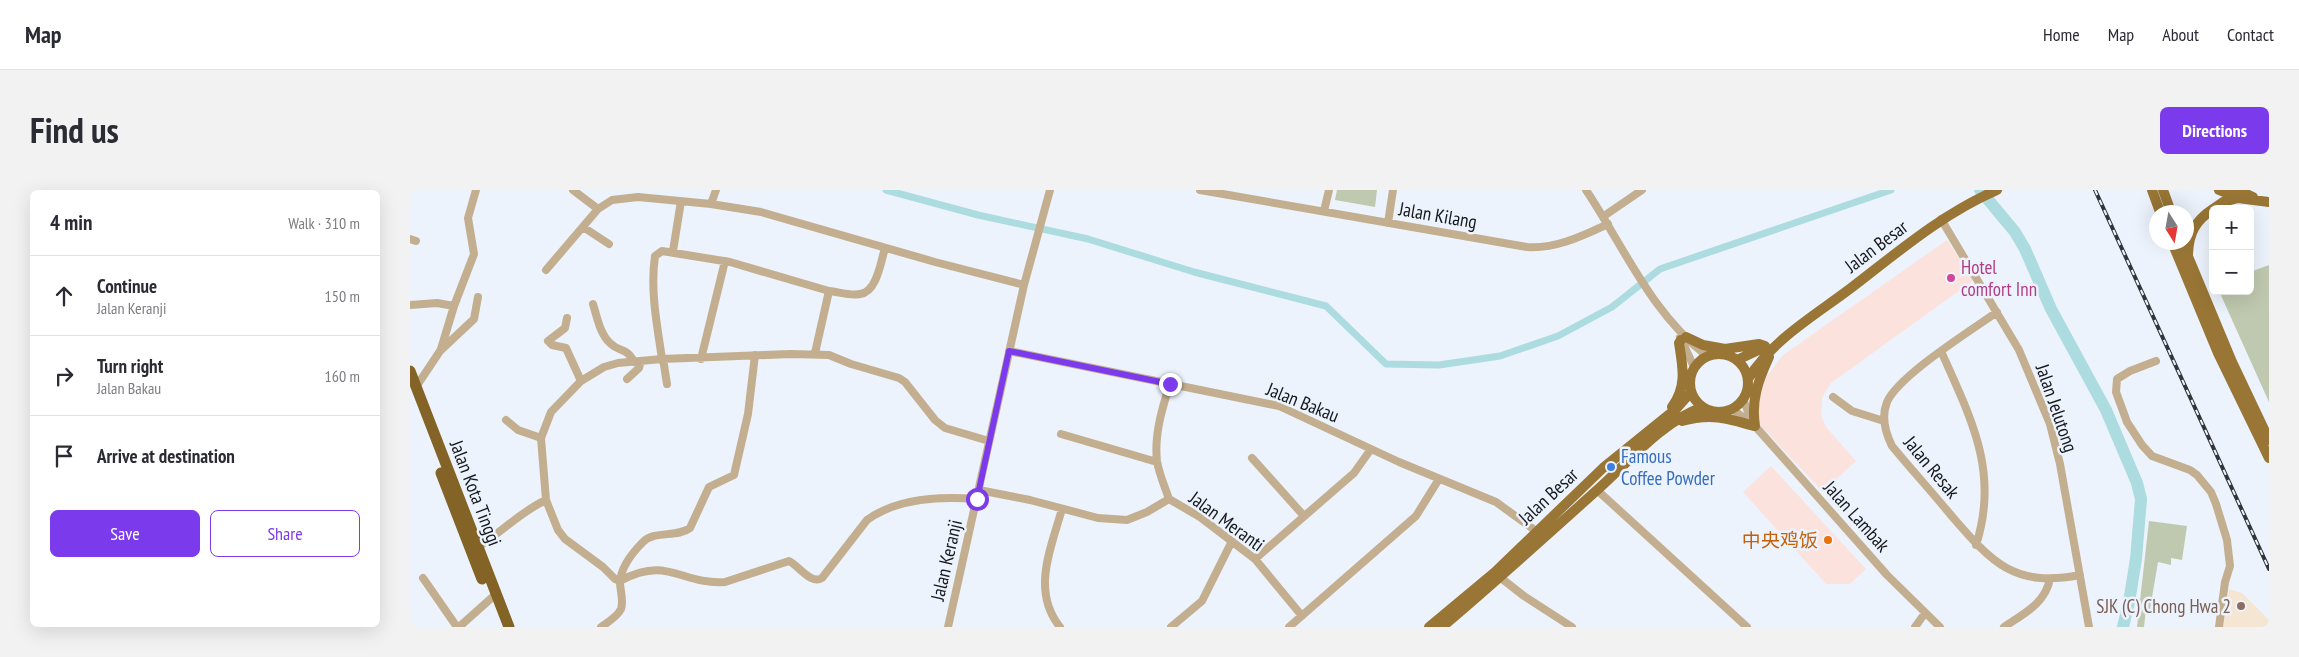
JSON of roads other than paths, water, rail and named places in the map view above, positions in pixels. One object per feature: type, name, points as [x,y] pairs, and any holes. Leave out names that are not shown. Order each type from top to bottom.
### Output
[{"type":"highway","name":"Jalan Kota Tinggi","points":[[410,370],[413,387],[478,547],[493,596],[509,627]]},
{"type":"highway","points":[[413,387],[464,536],[493,596],[502,627]]},
{"type":"main road","name":"Jalan Besar","points":[[1743,399],[1748,386],[1748,379],[1768,349],[1781,338],[1941,219],[1996,190]]},
{"type":"main road","points":[[2152,190],[2157,205]]},
{"type":"main road","points":[[2163,190],[2168,205]]},
{"type":"main road","points":[[2219,190],[2269,202]]},
{"type":"main road","points":[[2219,205],[2238,194]]},
{"type":"main road","points":[[2188,258],[2191,232],[2202,217],[2209,212]]},
{"type":"main road","points":[[2175,250],[2218,353],[2269,458]]},
{"type":"main road","points":[[2185,250],[2232,362],[2269,440]]},
{"type":"main road","points":[[1684,338],[1703,345],[1725,349],[1758,344],[1768,349],[1770,355],[1761,372],[1754,399],[1754,425],[1736,419],[1711,417],[1667,422],[1683,383],[1684,366],[1679,343],[1684,338]]},
{"type":"main road","name":"Jalan Besar","points":[[1737,360],[1768,349]]},
{"type":"main road","points":[[1743,399],[1732,409],[1718,412],[1703,407],[1691,392],[1691,375],[1694,367],[1707,356],[1723,354],[1737,360],[1743,366],[1748,379]]},
{"type":"main road","name":"Jalan Besar","points":[[1442,627],[1501,578],[1597,490],[1667,422],[1691,392]]},
{"type":"main road","name":"Jalan Besar","points":[[1429,627],[1495,572],[1603,468],[1667,422],[1703,407]]},
{"type":"street","points":[[440,351],[454,306],[474,254],[468,218],[476,190]]},
{"type":"street","points":[[573,190],[598,209]]},
{"type":"street","points":[[711,204],[716,190]]},
{"type":"street","name":"Jalan Keranji","points":[[948,627],[1024,285],[1050,190]]},
{"type":"street","name":"Jalan Kilang","points":[[1200,190],[1538,248],[1566,242],[1608,224]]},
{"type":"street","points":[[1324,211],[1329,190]]},
{"type":"street","points":[[1388,222],[1393,190]]},
{"type":"street","points":[[1586,190],[1604,216],[1636,275],[1650,296],[1684,338],[1707,356]]},
{"type":"street","points":[[1604,216],[1642,190]]},
{"type":"street","points":[[546,270],[598,209],[612,200],[638,197],[711,204],[761,212],[885,248],[1024,285]]},
{"type":"street","points":[[673,251],[681,201]]},
{"type":"street","name":"Jalan Jelutong","points":[[1941,219],[2019,350],[2050,424],[2057,449],[2089,627]]},
{"type":"street","points":[[583,227],[609,244]]},
{"type":"street","points":[[667,384],[653,294],[652,274],[655,256],[658,253],[673,251],[725,261],[829,291],[860,294],[867,292],[875,279],[885,248]]},
{"type":"street","points":[[701,358],[725,261]]},
{"type":"street","points":[[815,354],[829,291]]},
{"type":"street","points":[[413,387],[440,351],[474,319],[478,297]]},
{"type":"street","points":[[410,305],[436,303],[454,306]]},
{"type":"street","points":[[593,304],[599,325],[607,340],[612,345],[629,352],[638,362],[639,368],[627,379]]},
{"type":"street","points":[[1833,397],[1852,410],[1884,421],[1885,408],[1894,391],[1941,351],[1997,312]]},
{"type":"street","points":[[566,318],[566,328],[548,342],[552,345],[566,348],[581,381]]},
{"type":"street","points":[[1684,338],[1694,367]]},
{"type":"street","name":"Jalan Bakau","points":[[1009,351],[1279,406],[1371,449],[1496,502],[1536,531]]},
{"type":"street","points":[[1941,351],[1975,429],[1981,450],[1986,497],[1983,520],[1976,544]]},
{"type":"street","points":[[601,627],[621,610],[620,581],[627,563],[645,540],[690,528],[709,487],[734,475],[748,414],[755,355]]},
{"type":"street","points":[[620,581],[565,539],[558,530],[546,500],[541,438],[551,412],[581,381],[604,367],[663,359],[755,355],[829,355],[851,364],[899,378],[905,382],[935,420],[945,428],[989,442]]},
{"type":"street","points":[[2156,361],[2130,371],[2117,379],[2116,392],[2127,422],[2152,456],[2190,470],[2203,480],[2211,492],[2220,515],[2230,556],[2230,566],[2225,582],[2219,627]]},
{"type":"street","name":"Jalan Meranti","points":[[1170,384],[1160,417],[1157,462],[1169,499],[1200,517],[1255,559],[1302,616]]},
{"type":"street","points":[[1743,399],[1754,425]]},
{"type":"street","points":[[1732,409],[1754,425]]},
{"type":"street","points":[[506,420],[518,430],[541,438]]},
{"type":"street","name":"Jalan Resak","points":[[1884,421],[1892,446],[1988,556],[2007,569],[2027,576],[2050,579],[2080,575]]},
{"type":"street","name":"Jalan Lambak","points":[[1754,425],[1888,575],[1940,627]]},
{"type":"street","points":[[1061,434],[1157,462]]},
{"type":"street","points":[[1255,559],[1354,473],[1371,449]]},
{"type":"street","points":[[1252,458],[1304,516]]},
{"type":"street","points":[[1289,627],[1416,516],[1439,479]]},
{"type":"street","points":[[979,490],[1030,500],[1098,518],[1127,520],[1147,512],[1169,499]]},
{"type":"street","points":[[1597,490],[1747,627]]},
{"type":"street","points":[[620,581],[640,571],[658,570],[673,571],[694,579],[714,583],[724,582],[737,580],[789,561],[813,579],[818,580],[822,578],[867,520],[876,513],[886,508],[922,500],[956,497],[977,499]]},
{"type":"street","points":[[478,547],[498,534],[522,513],[546,500]]},
{"type":"street","points":[[1060,627],[1046,597],[1044,579],[1045,568],[1062,509]]},
{"type":"street","points":[[1171,627],[1202,601],[1232,540]]},
{"type":"street","points":[[423,578],[458,627],[493,596]]},
{"type":"street","points":[[1501,578],[1524,596],[1572,627]]},
{"type":"street","points":[[2004,627],[2036,606],[2046,593],[2050,579]]},
{"type":"street","points":[[1915,627],[1925,614]]},
{"type":"street","points":[[1927,627],[1933,620]]},
{"type":"waterway","points":[[886,190],[978,215],[1088,239],[1194,272],[1326,306],[1386,364],[1439,365],[1500,356],[1558,336],[1612,307],[1660,269],[1891,190]]},
{"type":"waterway","points":[[1980,190],[2015,232],[2025,249],[2051,309],[2106,410],[2137,483],[2141,499],[2136,559],[2123,627]]},
{"type":"railway","points":[[2095,190],[2269,569]]},
{"type":"place","name":"Hotel comfort Inn","points":[[1951,278]]},
{"type":"place","name":"Famous Coffee Powder","points":[[1611,467]]},
{"type":"place","name":"中央鸡饭","points":[[1828,540]]},
{"type":"place","name":"SJK (C) Chong Hwa 2","points":[[2241,606]]}]
